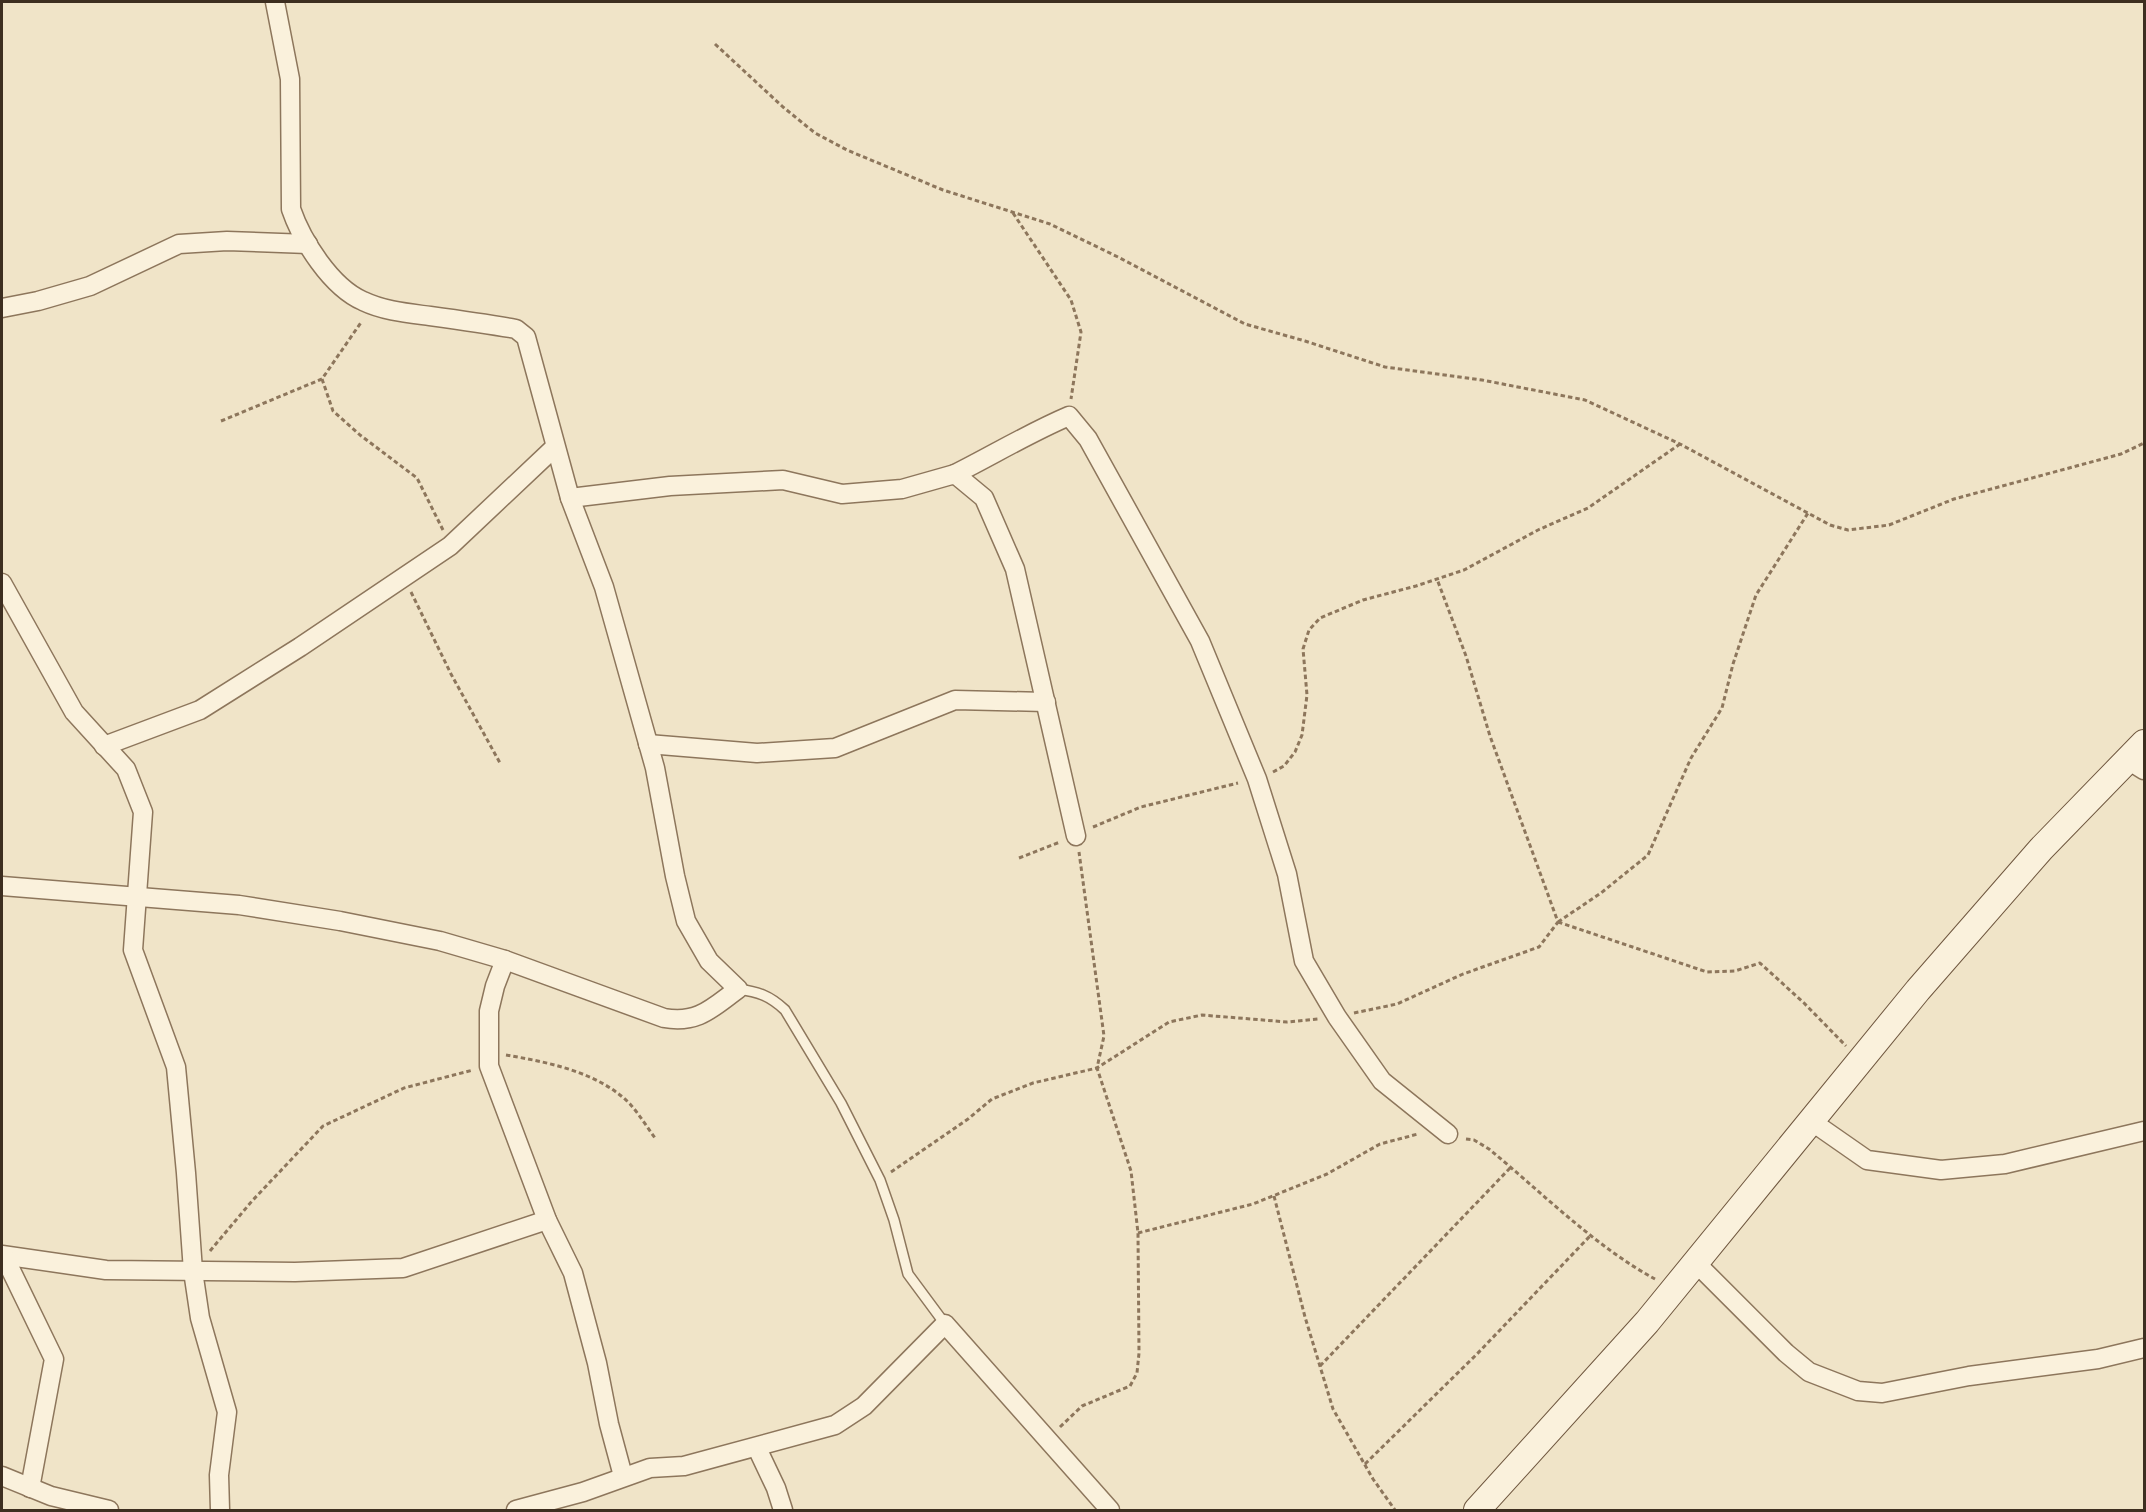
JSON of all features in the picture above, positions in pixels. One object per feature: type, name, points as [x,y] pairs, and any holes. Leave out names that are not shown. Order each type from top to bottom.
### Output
[{"type":"main road","points":[[1477,1510],[1675,1289],[1918,990],[2041,849],[2139,758]]},
{"type":"street","points":[[2,886],[239,905],[340,921],[440,941],[505,960],[676,1020],[694,1018],[738,989],[709,961],[686,921],[648,744],[604,587],[570,498],[526,337],[516,328],[388,310],[362,301],[339,284],[308,244],[298,228],[291,209],[290,79],[275,2]]},
{"type":"street","points":[[2,308],[38,301],[90,286],[179,244],[227,241],[308,244]]},
{"type":"street","points":[[570,498],[670,486],[783,480],[842,494],[902,489],[955,474],[999,452],[1032,431],[1069,416],[1088,439],[1200,640],[1257,779],[1287,874],[1304,961],[1337,1017],[1382,1081],[1448,1134]]},
{"type":"street","points":[[104,746],[200,710],[300,647],[450,546],[555,447]]},
{"type":"street","points":[[955,474],[984,498],[1015,569],[1076,836]]},
{"type":"street","points":[[2,583],[74,712],[126,770],[143,812],[134,950],[176,1067],[193,1270],[200,1318],[227,1412],[219,1475],[220,1510]]},
{"type":"street","points":[[648,744],[757,753],[835,748],[955,700],[1046,702]]},
{"type":"street","points":[[505,960],[489,1011],[489,1059],[547,1220],[573,1273],[623,1476]]},
{"type":"street","points":[[1811,1120],[1867,1160],[1941,1170],[2005,1164],[2145,1131]]},
{"type":"street","points":[[3,1256],[106,1270],[295,1272],[403,1268],[547,1220]]},
{"type":"street","points":[[3,1256],[54,1359],[30,1488]]},
{"type":"street","points":[[1696,1263],[1809,1372],[1858,1391],[1882,1393],[1969,1376],[2098,1359],[2145,1348]]},
{"type":"street","points":[[516,1510],[583,1492],[650,1468],[684,1466],[835,1425],[864,1406],[945,1324],[1110,1510]]},
{"type":"street","points":[[757,1448],[776,1488],[783,1510]]},
{"type":"street","points":[[2,1476],[51,1496],[109,1510]]},
{"type":"lane","points":[[738,989],[761,993],[773,999],[785,1010],[841,1103],[880,1180],[894,1220],[908,1274],[945,1324]]},
{"type":"path","points":[[716,44],[783,107],[823,137],[847,150],[943,190],[1050,224],[1245,324],[1385,367],[1482,380],[1585,400],[1680,444],[1830,525],[1848,530],[1889,525],[1954,499],[2121,454],[2145,443]]},
{"type":"path","points":[[1013,212],[1071,300],[1081,332],[1069,416]]},
{"type":"path","points":[[221,421],[322,379],[373,304]]},
{"type":"path","points":[[322,379],[333,411],[360,435],[417,478],[450,546]]},
{"type":"path","points":[[1019,858],[1141,807],[1257,779],[1284,766],[1295,752],[1302,735],[1307,695],[1303,649],[1305,637],[1320,618],[1363,600],[1464,570],[1538,530],[1588,508],[1680,444]]},
{"type":"path","points":[[880,1180],[993,1099],[1033,1083],[1097,1068],[1169,1022],[1202,1015],[1287,1022],[1337,1017],[1397,1004],[1463,974],[1539,947],[1558,922],[1601,893],[1648,855],[1691,758],[1722,708],[1733,664],[1756,595],[1808,513]]},
{"type":"path","points":[[404,577],[451,674],[500,763]]},
{"type":"path","points":[[1437,579],[1466,656],[1490,736],[1558,922]]},
{"type":"path","points":[[1047,1439],[1082,1406],[1130,1386],[1137,1372],[1140,1353],[1138,1233],[1131,1171],[1097,1068],[1104,1036],[1076,836]]},
{"type":"path","points":[[1558,922],[1707,972],[1735,971],[1760,963],[1804,1003],[1860,1060]]},
{"type":"path","points":[[193,1270],[252,1201],[323,1126],[404,1088],[489,1059],[550,1062],[597,1080],[629,1103],[655,1138]]},
{"type":"path","points":[[1138,1233],[1253,1204],[1327,1174],[1380,1144],[1415,1134],[1448,1134],[1474,1140],[1489,1149],[1592,1235],[1641,1271],[1675,1289]]},
{"type":"path","points":[[1320,1366],[1511,1167]]},
{"type":"path","points":[[1274,1195],[1333,1409],[1395,1510]]},
{"type":"path","points":[[1365,1464],[1477,1354],[1592,1235]]}]
